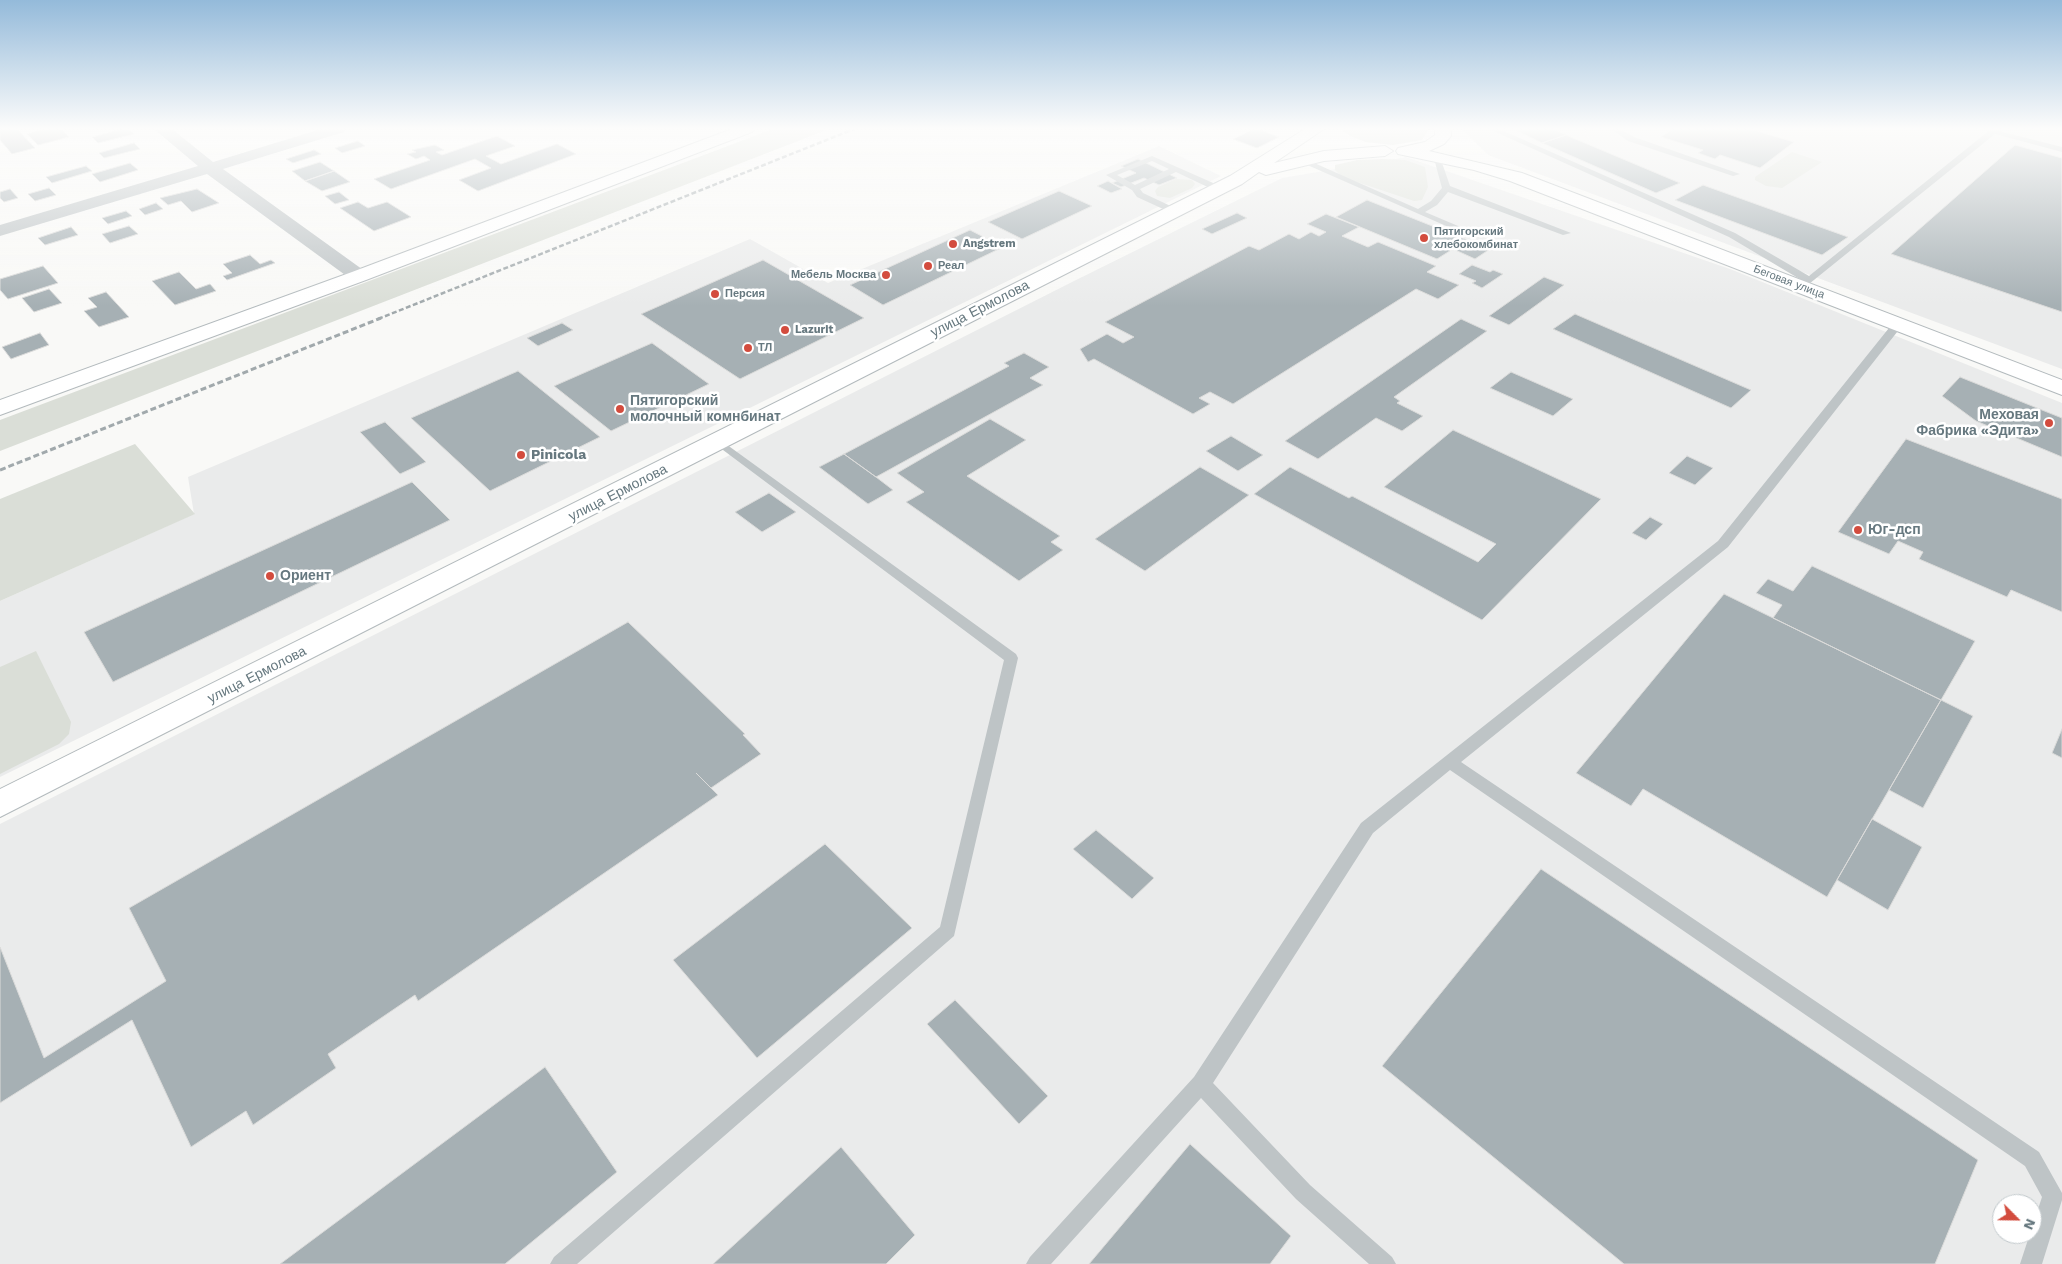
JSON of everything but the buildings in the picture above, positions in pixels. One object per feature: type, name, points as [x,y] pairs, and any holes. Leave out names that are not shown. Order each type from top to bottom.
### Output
[{"type":"main road","points":[[0,408],[359,276],[591,188]]},
{"type":"main road","name":"улица Ермолова","points":[[0,804],[1219,188]]},
{"type":"main road","name":"Беговая улица","points":[[1546,188],[1806,284],[1897,325],[2062,388]]},
{"type":"street","points":[[0,231],[140,188]]},
{"type":"street","points":[[238,188],[359,276]]},
{"type":"lane","points":[[1135,188],[1140,195],[1174,211]]},
{"type":"lane","points":[[1364,188],[1472,234]]},
{"type":"lane","points":[[1418,212],[1434,203],[1446,188],[1566,233]]},
{"type":"lane","points":[[1626,188],[1732,235],[1806,284],[1924,188]]},
{"type":"lane","points":[[1037,1264],[1201,1084],[1367,828],[1722,544],[1897,325]]},
{"type":"lane","points":[[561,1264],[948,931],[1011,658],[718,442]]},
{"type":"lane","points":[[1450,762],[2032,1159],[2053,1196],[2031,1264]]},
{"type":"lane","points":[[1201,1084],[1303,1192],[1385,1264]]},
{"type":"shaded area","points":[[616,188],[677,188],[0,451],[0,420]]},
{"type":"shaded area","points":[[1058,188],[1197,188],[0,777],[0,601],[194,514],[188,477],[750,239],[828,283]]},
{"type":"shaded area","points":[[1157,188],[1192,188],[1170,198],[1157,196],[1155,191]]},
{"type":"shaded area","points":[[1262,188],[1496,188],[1730,269],[2062,403],[2062,1264],[0,1264],[0,824]]},
{"type":"shaded area","points":[[1375,188],[1428,188],[1422,200],[1414,201]]},
{"type":"shaded area","points":[[1576,188],[2062,188],[2062,369]]},
{"type":"shaded area","points":[[135,444],[195,514],[0,601],[0,499]]},
{"type":"shaded area","points":[[36,651],[71,722],[69,734],[59,744],[0,774],[0,667]]},
{"type":"railway","points":[[378,319],[706,188]]},
{"type":"railway","points":[[0,470],[381,318]]},
{"type":"place","name":"Пятигорский хлебокомбинат","points":[[1424,238]]},
{"type":"place","name":"Angstrem","points":[[953,244]]},
{"type":"place","name":"Реал","points":[[928,266]]},
{"type":"place","name":"Мебель Москва","points":[[886,275]]},
{"type":"place","name":"Персия","points":[[715,294]]},
{"type":"place","name":"Lazurit","points":[[785,330]]},
{"type":"place","name":"ТЛ","points":[[748,348]]},
{"type":"place","name":"Пятигорский молочный комнбинат","points":[[620,409]]},
{"type":"place","name":"Меховая Фабрика «Эдита»","points":[[2049,423]]},
{"type":"place","name":"Pinicola","points":[[521,455]]},
{"type":"place","name":"Юг-дсп","points":[[1858,530]]},
{"type":"place","name":"Ориент","points":[[270,576]]}]
